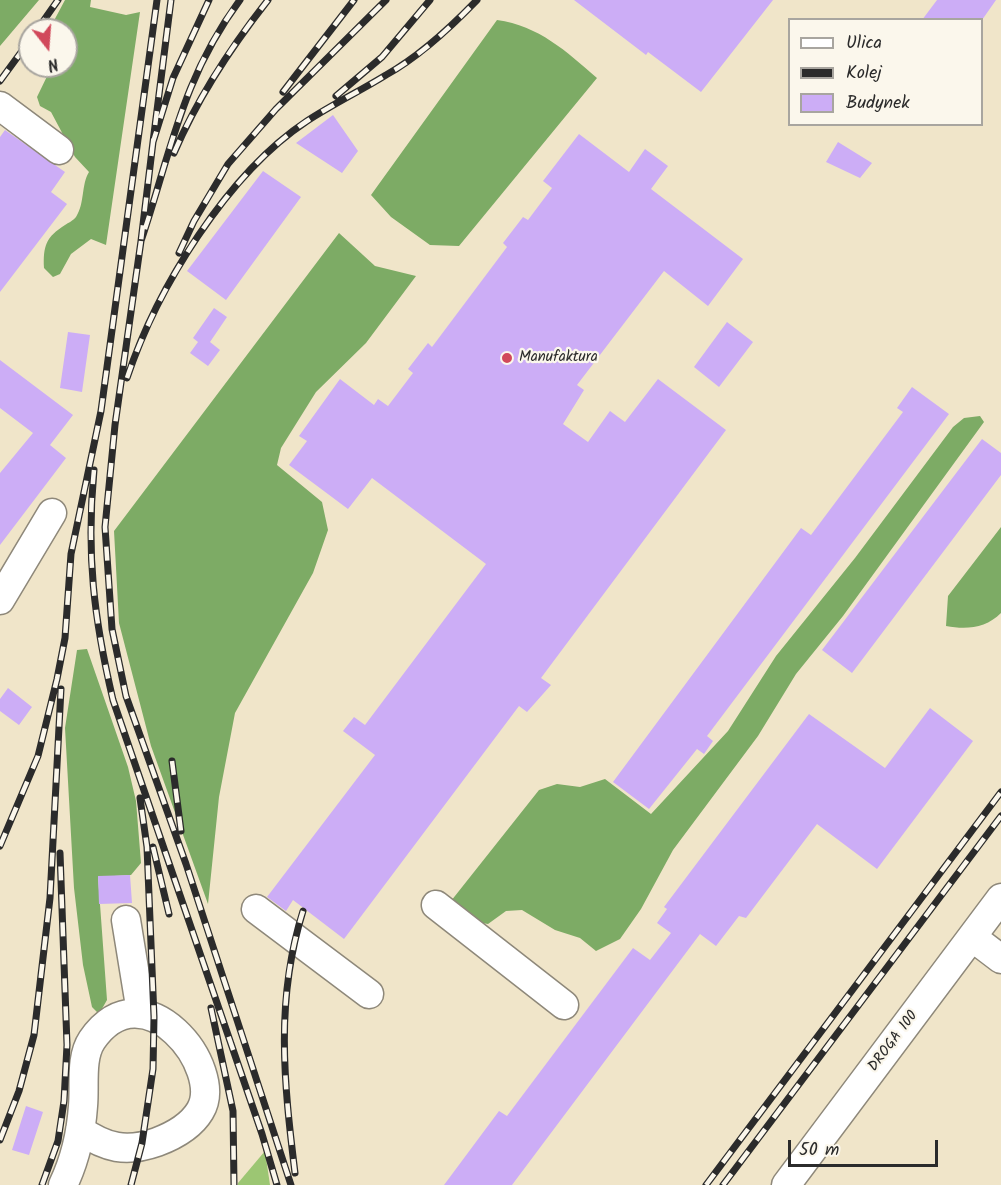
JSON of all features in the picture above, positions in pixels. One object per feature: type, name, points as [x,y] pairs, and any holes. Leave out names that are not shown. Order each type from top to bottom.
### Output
[{"type":"lane","points":[[0,106],[59,150]]},
{"type":"lane","points":[[0,600],[52,513]]},
{"type":"lane","name":"DROGA 100","points":[[786,1185],[1001,898]]},
{"type":"lane","points":[[436,905],[564,1005]]},
{"type":"lane","points":[[256,909],[369,994]]},
{"type":"lane","points":[[126,920],[141,1012]]},
{"type":"lane","points":[[972,937],[1001,959]]},
{"type":"lane","points":[[63,1185],[75,1158],[80,1131],[85,1055],[92,1041],[105,1026],[122,1014],[141,1012],[158,1018],[186,1045],[198,1065],[205,1087],[201,1109],[186,1127],[165,1139],[141,1148],[118,1148],[98,1143],[80,1131]]},
{"type":"green space","points":[[0,0],[39,0],[24,18],[18,18],[18,25],[0,46]]},
{"type":"green space","points":[[65,0],[91,0],[90,7],[126,15],[140,12],[106,245],[91,239],[71,254],[60,274],[53,277],[44,268],[45,248],[50,238],[79,212],[89,172],[75,157],[51,112],[40,106],[37,97],[46,78],[78,78],[78,18],[55,18]]},
{"type":"green space","points":[[497,20],[512,23],[539,34],[563,49],[597,78],[459,246],[430,245],[391,217],[371,195]]},
{"type":"green space","points":[[339,233],[375,266],[416,276],[366,343],[316,392],[281,448],[277,465],[322,502],[328,530],[313,573],[235,713],[219,797],[208,904],[151,746],[119,623],[114,531]]},
{"type":"green space","points":[[980,416],[984,422],[843,616],[796,674],[758,736],[673,850],[641,909],[620,939],[596,951],[580,938],[555,930],[522,910],[506,911],[488,924],[476,922],[451,901],[539,790],[557,784],[580,787],[605,779],[651,814],[728,731],[776,656],[855,558],[953,427],[964,418]]},
{"type":"green space","points":[[1001,527],[1001,613],[989,622],[976,627],[946,626],[948,596]]},
{"type":"green space","points":[[87,649],[128,767],[136,801],[141,863],[131,875],[98,877],[107,1000],[99,1014],[92,1007],[83,965],[74,888],[65,728],[77,650]]},
{"type":"green space","points":[[265,1151],[270,1185],[238,1185],[238,1183]]},
{"type":"building","points":[[574,0],[773,0],[701,92],[648,52],[646,55]]},
{"type":"building","points":[[937,0],[996,0],[983,19],[924,18]]},
{"type":"building","points":[[333,115],[358,151],[342,173],[296,143]]},
{"type":"building","points":[[5,130],[65,172],[51,192],[67,204],[0,292],[0,137]]},
{"type":"building","points":[[579,134],[629,172],[645,149],[668,166],[651,189],[743,259],[708,306],[664,271],[577,385],[584,390],[563,424],[588,442],[610,411],[625,422],[658,379],[726,430],[541,678],[551,685],[527,712],[519,706],[344,939],[293,900],[286,911],[267,897],[375,755],[343,731],[354,717],[365,725],[486,564],[372,478],[348,509],[289,465],[307,441],[299,436],[340,379],[374,405],[378,399],[388,406],[413,373],[408,369],[428,343],[432,347],[507,247],[503,243],[523,217],[528,220],[552,188],[543,181]]},
{"type":"building","points":[[838,142],[872,163],[860,178],[826,162]]},
{"type":"building","points":[[263,171],[301,197],[226,300],[187,271]]},
{"type":"building","points":[[214,308],[227,317],[210,342],[220,350],[208,366],[190,353],[198,342],[193,338]]},
{"type":"building","points":[[727,322],[753,342],[719,387],[694,367]]},
{"type":"building","points":[[68,332],[90,335],[82,392],[60,388]]},
{"type":"building","points":[[0,360],[73,415],[50,445],[66,458],[0,545],[0,473],[33,433],[0,408]]},
{"type":"building","points":[[912,387],[949,414],[707,736],[713,741],[704,754],[697,749],[649,809],[613,782],[801,528],[811,535],[903,412],[897,408]]},
{"type":"building","points":[[982,439],[1001,453],[1001,475],[852,673],[822,650]]},
{"type":"building","points":[[8,688],[32,707],[19,725],[0,711],[0,699]]},
{"type":"building","points":[[930,708],[973,741],[877,869],[817,824],[746,918],[739,916],[716,946],[700,934],[512,1185],[444,1185],[499,1111],[507,1116],[633,948],[650,960],[671,933],[657,923],[667,909],[664,907],[809,714],[885,768]]},
{"type":"building","points":[[130,875],[132,903],[99,904],[98,876]]},
{"type":"building","points":[[26,1106],[43,1112],[29,1155],[12,1150]]},
{"type":"railway","points":[[45,18],[58,0]]},
{"type":"railway","points":[[0,846],[38,756],[65,638],[71,554],[101,411],[157,0]]},
{"type":"railway","points":[[171,0],[153,142],[173,78],[209,0]]},
{"type":"railway","points":[[153,142],[141,241],[191,87],[220,29],[240,0]]},
{"type":"railway","points":[[174,153],[216,73],[268,0]]},
{"type":"railway","points":[[283,92],[354,0]]},
{"type":"railway","points":[[179,253],[194,221],[228,164],[276,109],[386,0]]},
{"type":"railway","points":[[336,96],[382,57],[430,0]]},
{"type":"railway","points":[[127,378],[140,343],[176,271],[198,236],[249,171],[307,121],[411,59],[477,0]]},
{"type":"railway","points":[[0,81],[18,56]]},
{"type":"railway","points":[[141,241],[115,425],[105,527],[112,629],[126,696],[186,864],[291,1185]]},
{"type":"railway","points":[[94,470],[91,530],[93,586],[113,700],[262,1134],[277,1185]]},
{"type":"railway","points":[[0,1140],[19,1091],[34,1035],[50,898],[61,689]]},
{"type":"railway","points":[[172,761],[181,831]]},
{"type":"railway","points":[[706,1185],[1001,792]]},
{"type":"railway","points":[[131,1185],[142,1143],[153,1069],[154,1017],[147,847],[140,798]]},
{"type":"railway","points":[[723,1185],[1001,816]]},
{"type":"railway","points":[[153,847],[169,914]]},
{"type":"railway","points":[[42,1185],[58,1141],[64,1101],[67,1045],[60,853]]},
{"type":"railway","points":[[295,1173],[285,1074],[285,1009],[294,944],[303,911]]},
{"type":"railway","points":[[211,1008],[233,1111],[234,1185]]},
{"type":"place","name":"Manufaktura","points":[[507,358]]}]
